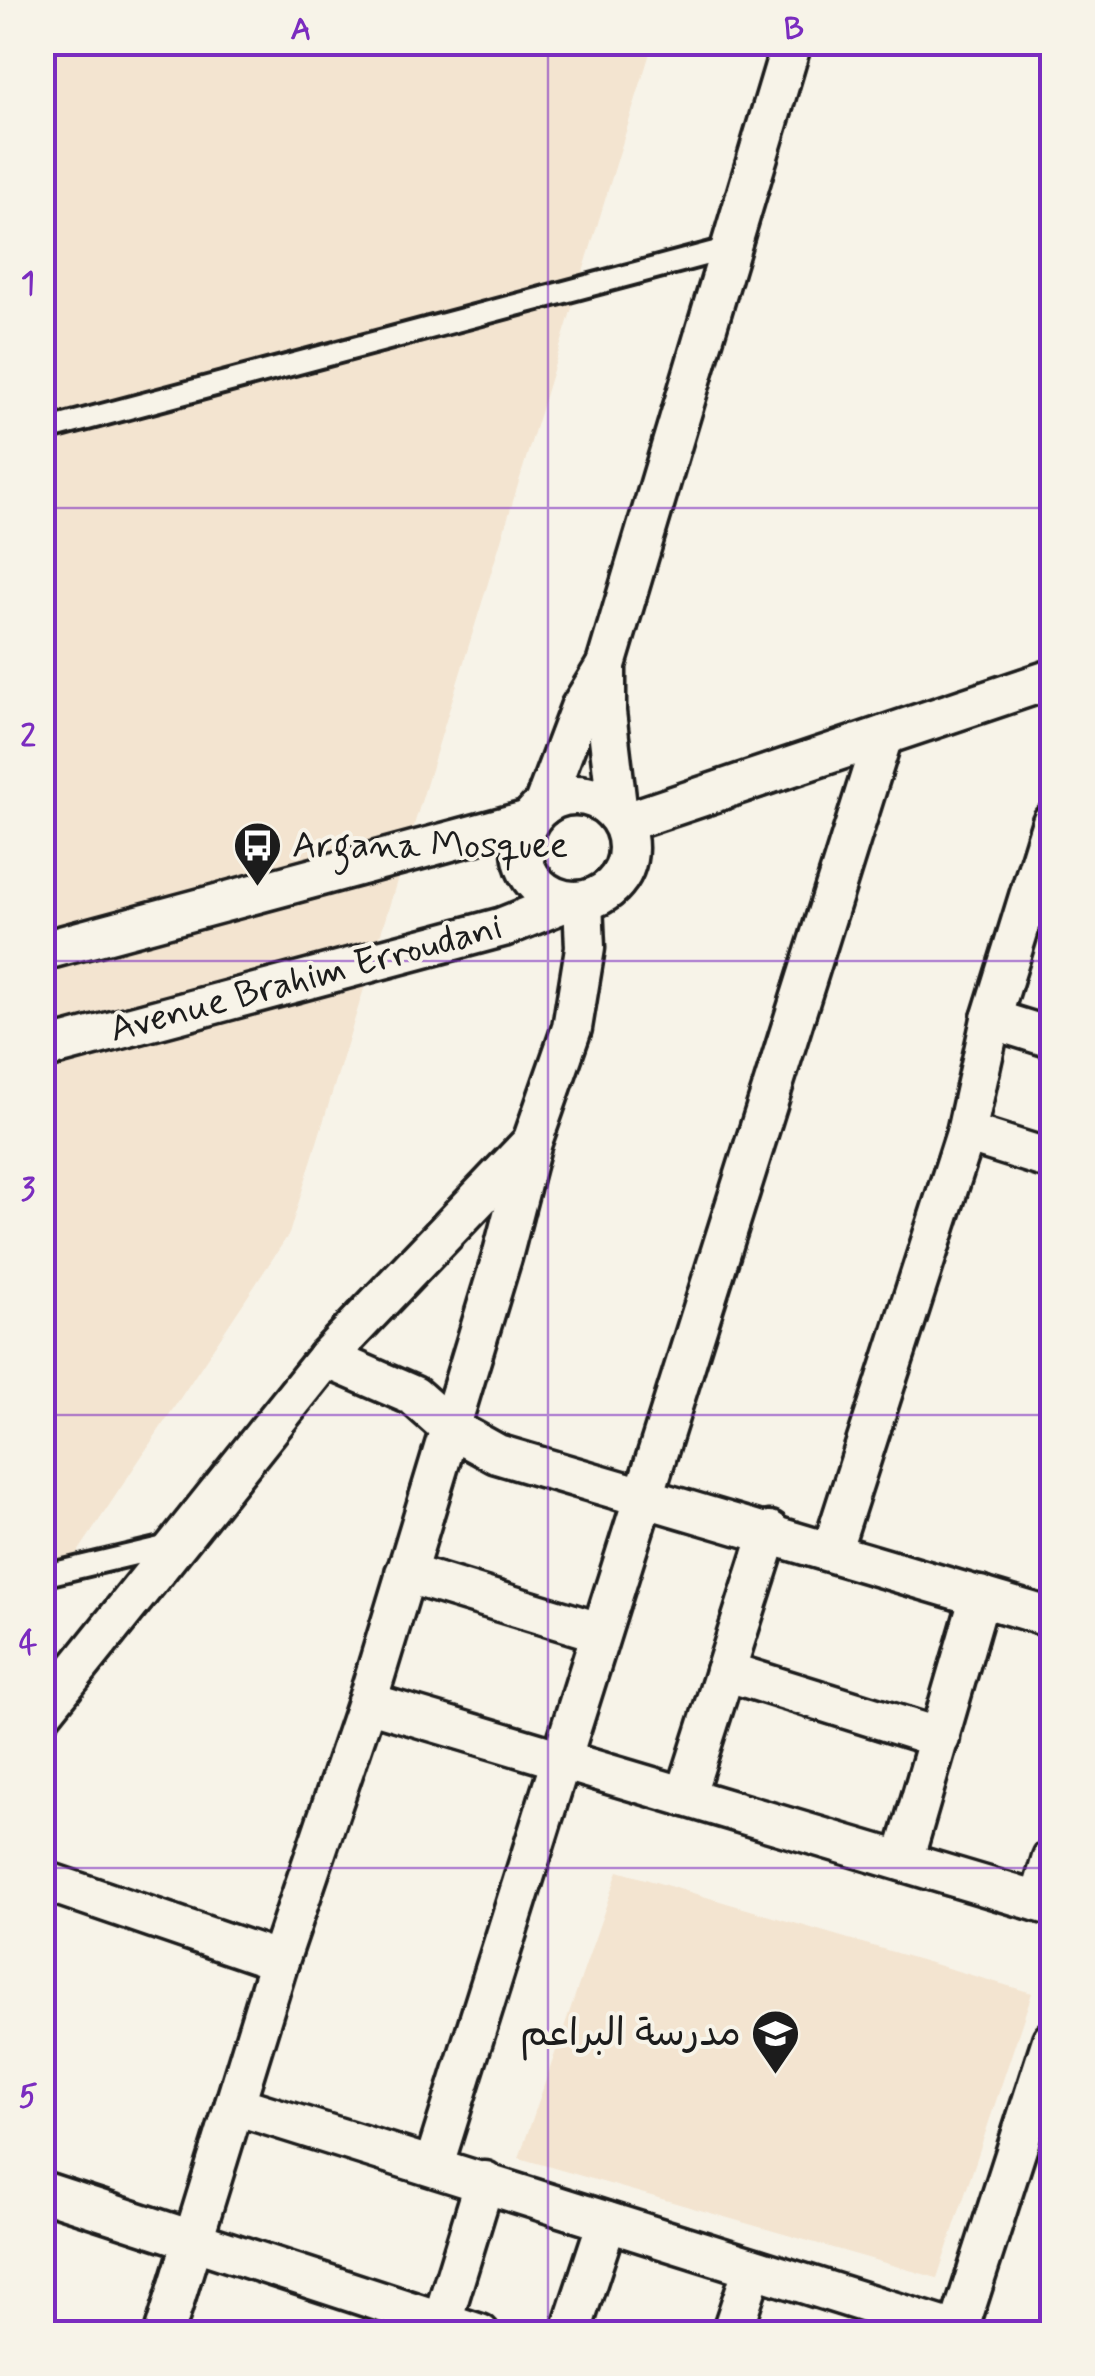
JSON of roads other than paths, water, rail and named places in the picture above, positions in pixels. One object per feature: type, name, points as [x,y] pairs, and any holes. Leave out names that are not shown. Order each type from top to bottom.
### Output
[{"type":"street","points":[[606,665],[606,712],[620,819],[629,852],[626,866],[610,889],[575,901],[540,889],[530,877],[522,849],[580,708],[606,665],[792,42]]},
{"type":"street","points":[[620,819],[1052,679]]},
{"type":"street","points":[[434,2164],[641,1494],[883,736]]},
{"type":"street","points":[[42,951],[536,813],[574,795],[606,804],[620,819]]},
{"type":"street","points":[[832,1549],[966,1133],[991,1019],[1052,822]]},
{"type":"street","points":[[164,2334],[279,1960],[367,1702],[532,1142],[572,1028],[585,948],[575,901]]},
{"type":"street","name":"Avenue Brahim Erroudani","points":[[42,1050],[503,926],[575,901]]},
{"type":"street","points":[[991,1019],[1052,1038]]},
{"type":"street","points":[[966,1133],[1052,1160]]},
{"type":"street","points":[[42,1713],[326,1358],[532,1142]]},
{"type":"street","points":[[326,1358],[414,1396],[450,1428],[497,1454],[832,1549],[1052,1618]]},
{"type":"street","points":[[685,1797],[770,1531]]},
{"type":"street","points":[[405,1572],[600,1632]]},
{"type":"street","points":[[903,1861],[980,1596]]},
{"type":"street","points":[[725,1671],[940,1738]]},
{"type":"street","points":[[367,1702],[1046,1904],[1052,1858]]},
{"type":"street","points":[[42,1880],[279,1960]]},
{"type":"street","points":[[235,2104],[962,2332],[1052,2040]]},
{"type":"street","points":[[421,2322],[486,2182]]},
{"type":"street","points":[[42,2191],[421,2322],[480,2334]]},
{"type":"street","points":[[570,2334],[607,2222]]},
{"type":"street","points":[[731,2334],[752,2268]]},
{"type":"lane","points":[[42,430],[730,248]]},
{"type":"lane","points":[[42,1576],[175,1544]]},
{"type":"place","name":"Argana Mosquee","points":[[257,888]]},
{"type":"place","name":"مدرسة البراعم","points":[[776,2076]]}]
